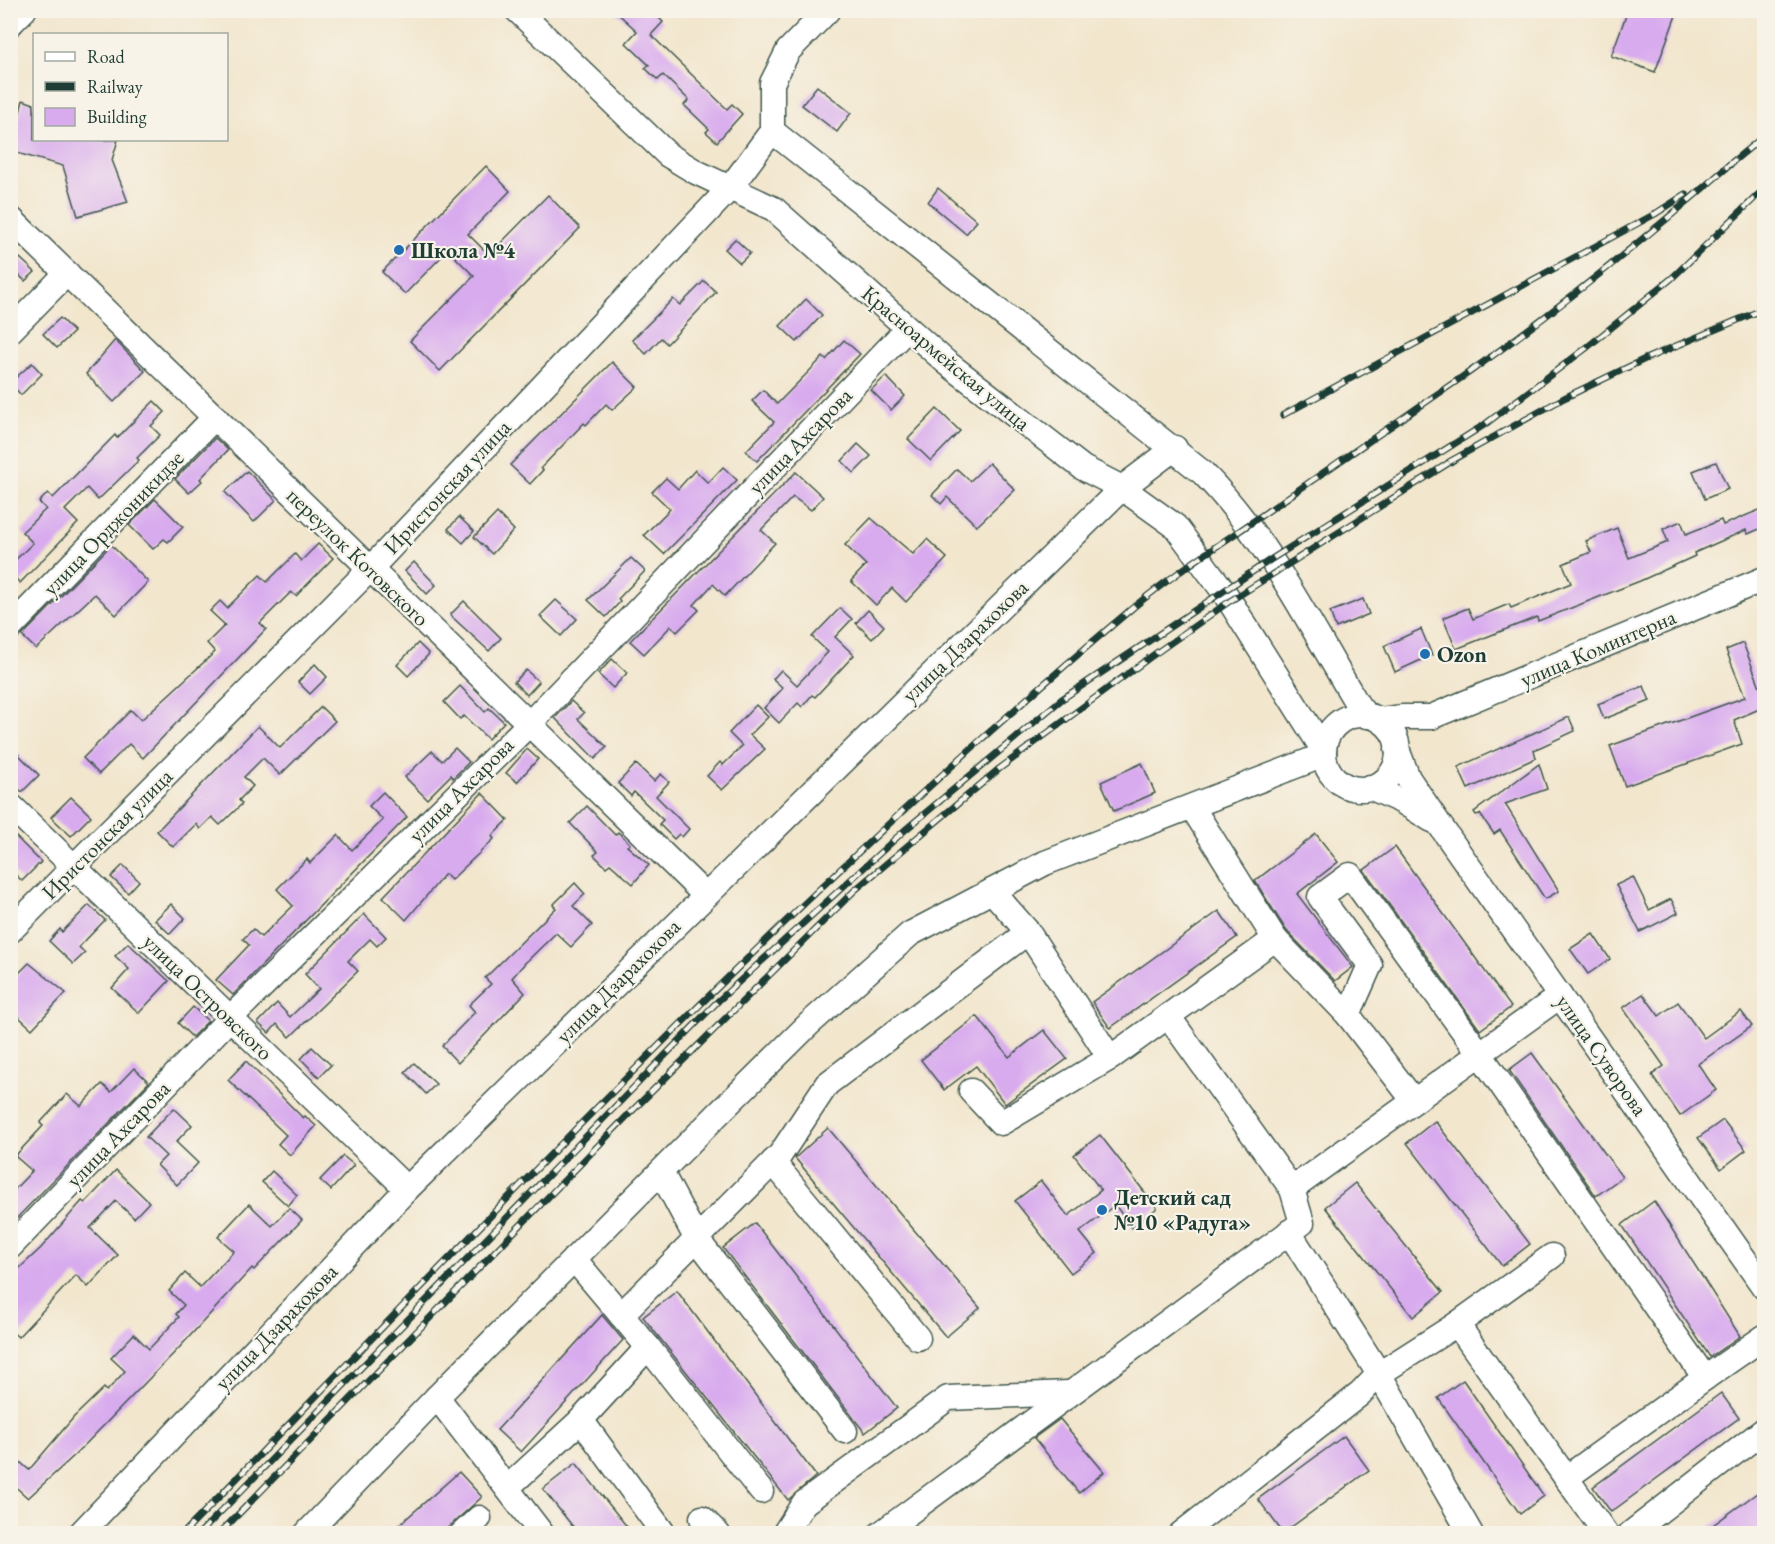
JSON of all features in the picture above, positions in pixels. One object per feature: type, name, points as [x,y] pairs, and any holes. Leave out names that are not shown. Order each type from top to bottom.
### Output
[{"type":"street","points":[[10,24],[24,10]]},
{"type":"street","name":"Красноармейская улица","points":[[517,10],[668,155],[696,172],[774,209],[946,362],[1083,468],[1122,488],[1164,516],[1184,535],[1224,592],[1324,753],[1326,765],[1334,777]]},
{"type":"street","points":[[828,10],[788,51],[772,83],[772,131],[1175,448],[1228,498],[1278,572],[1359,707],[1391,732],[1397,748],[1396,762],[1390,773],[1381,782],[1370,787],[1351,787],[1334,777],[1278,774]]},
{"type":"street","name":"Иристонская улица","points":[[10,932],[370,569],[730,188],[772,131]]},
{"type":"street","name":"переулок Котовского","points":[[10,218],[705,895]]},
{"type":"street","points":[[10,331],[67,273]]},
{"type":"street","name":"улица Ахсарова","points":[[10,1246],[230,1018],[529,724],[907,329]]},
{"type":"street","name":"улица Орджоникидзе","points":[[10,628],[215,417]]},
{"type":"street","name":"улица Дзарахохова","points":[[80,1533],[407,1189],[1122,488],[1175,448]]},
{"type":"street","name":"улица Коминтерна","points":[[1373,718],[1431,717],[1764,579]]},
{"type":"street","points":[[309,1533],[437,1397],[660,1172],[809,1024],[910,934],[1045,863],[1278,774],[1324,753],[1328,735],[1340,722],[1356,715],[1373,718]]},
{"type":"street","name":"улица Коминтерна","points":[[1397,748],[1413,737],[1431,717]]},
{"type":"street","name":"улица Суворова","points":[[1397,748],[1408,778],[1439,824],[1764,1287]]},
{"type":"street","name":"улица Суворова","points":[[1370,787],[1403,802],[1439,824]]},
{"type":"street","name":"улица Островского","points":[[10,805],[407,1189]]},
{"type":"street","points":[[1192,807],[1275,939],[1348,1016],[1414,1101]]},
{"type":"street","points":[[1348,1016],[1370,965],[1320,897],[1350,875],[1480,1054],[1705,1378]]},
{"type":"street","points":[[992,891],[1028,932],[1110,1058]]},
{"type":"street","points":[[621,1315],[773,1162],[827,1084],[1028,932]]},
{"type":"street","points":[[971,1091],[1001,1123],[1110,1058],[1275,939]]},
{"type":"street","points":[[1292,1189],[1560,996]]},
{"type":"street","points":[[880,1533],[1302,1223],[1292,1189],[1168,1016]]},
{"type":"street","points":[[773,1162],[918,1338]]},
{"type":"street","points":[[660,1172],[696,1238],[845,1431]]},
{"type":"street","points":[[1289,1232],[1379,1374],[1471,1533]]},
{"type":"street","points":[[1181,1533],[1360,1394],[1379,1374],[1457,1324],[1552,1256]]},
{"type":"street","points":[[574,1259],[648,1347],[761,1491]]},
{"type":"street","points":[[1457,1324],[1606,1533]]},
{"type":"street","points":[[1566,1478],[1764,1337]]},
{"type":"street","points":[[507,1488],[581,1420],[648,1347]]},
{"type":"street","points":[[784,1533],[804,1503],[948,1398],[1068,1393]]},
{"type":"street","points":[[437,1397],[542,1533]]},
{"type":"street","points":[[581,1420],[664,1533]]},
{"type":"street","points":[[1630,1533],[1764,1430]]},
{"type":"building","points":[[614,10],[651,10],[663,22],[651,35],[727,109],[732,104],[742,114],[717,142],[706,132],[709,129],[684,105],[689,100],[663,75],[658,80],[645,68],[649,65],[626,43],[637,31]]},
{"type":"building","points":[[1628,10],[1678,10],[1655,72],[1611,56]]},
{"type":"building","points":[[817,86],[851,113],[837,132],[802,105]]},
{"type":"building","points":[[23,100],[33,104],[33,141],[118,141],[112,160],[128,202],[78,216],[63,166],[10,151]]},
{"type":"building","points":[[486,166],[510,191],[468,234],[489,255],[548,195],[580,228],[440,371],[410,341],[474,276],[448,250],[405,294],[382,272]]},
{"type":"building","points":[[938,188],[977,221],[966,234],[928,202]]},
{"type":"building","points":[[735,239],[750,253],[740,263],[725,249]]},
{"type":"building","points":[[20,258],[35,272],[25,281],[11,267]]},
{"type":"building","points":[[704,281],[716,292],[667,344],[661,338],[646,354],[632,340],[673,299],[680,305]]},
{"type":"building","points":[[806,299],[822,315],[797,342],[780,326]]},
{"type":"building","points":[[60,318],[74,332],[57,348],[43,334]]},
{"type":"building","points":[[115,340],[145,371],[114,402],[86,374]]},
{"type":"building","points":[[844,340],[860,354],[757,461],[746,451],[774,422],[752,401],[763,390],[777,404],[823,357],[826,360]]},
{"type":"building","points":[[612,362],[637,387],[612,410],[606,404],[586,425],[584,423],[541,468],[543,470],[530,484],[510,465]]},
{"type":"building","points":[[32,363],[42,374],[21,395],[10,383]]},
{"type":"building","points":[[886,376],[905,396],[891,410],[871,390]]},
{"type":"building","points":[[154,401],[165,412],[151,426],[160,435],[137,458],[139,460],[98,500],[87,488],[65,510],[78,523],[20,583],[10,573],[10,565],[33,543],[22,532],[46,509],[39,502],[48,493],[53,498],[115,435],[117,438]]},
{"type":"building","points":[[937,409],[960,431],[931,461],[908,439]]},
{"type":"building","points":[[215,438],[228,450],[189,493],[175,479]]},
{"type":"building","points":[[858,444],[871,456],[854,473],[842,461]]},
{"type":"building","points":[[1716,462],[1728,489],[1705,499],[1693,471]]},
{"type":"building","points":[[989,463],[1015,490],[977,526],[947,497],[941,504],[932,495],[957,469],[970,481]]},
{"type":"building","points":[[723,467],[737,480],[664,554],[644,535],[670,509],[652,492],[666,478],[678,489],[695,470],[708,483]]},
{"type":"building","points":[[247,471],[276,500],[254,522],[225,492]]},
{"type":"building","points":[[796,472],[823,497],[811,510],[793,497],[761,530],[775,543],[725,596],[713,584],[694,605],[699,610],[677,632],[671,626],[644,654],[630,641]]},
{"type":"building","points":[[155,499],[183,527],[168,542],[164,539],[153,549],[129,525]]},
{"type":"building","points":[[1764,508],[1764,527],[1748,534],[1746,530],[1694,553],[1695,556],[1640,581],[1538,621],[1537,617],[1456,649],[1443,618],[1468,608],[1473,619],[1509,604],[1511,608],[1571,583],[1563,564],[1591,552],[1586,541],[1617,528],[1629,558],[1668,542],[1663,529],[1681,521],[1686,534],[1721,520],[1723,525]]},
{"type":"building","points":[[497,513],[514,530],[492,554],[474,537]]},
{"type":"building","points":[[459,517],[474,531],[463,543],[448,529]]},
{"type":"building","points":[[871,518],[913,554],[927,539],[947,558],[906,602],[892,588],[876,605],[851,581],[866,565],[845,545]]},
{"type":"building","points":[[318,544],[333,558],[296,596],[291,592],[260,623],[266,629],[143,758],[129,744],[99,774],[83,758],[131,710],[141,720],[215,652],[207,643],[225,625],[210,611],[220,601],[227,608],[260,575],[267,582],[295,554],[301,561]]},
{"type":"building","points":[[111,545],[148,582],[116,615],[95,594],[36,649],[22,636]]},
{"type":"building","points":[[631,558],[645,571],[618,599],[620,602],[606,617],[588,600]]},
{"type":"building","points":[[414,562],[436,585],[427,594],[405,571]]},
{"type":"building","points":[[1363,599],[1369,614],[1336,628],[1330,612]]},
{"type":"building","points":[[556,600],[577,619],[561,636],[540,616]]},
{"type":"building","points":[[464,601],[501,638],[489,651],[450,615]]},
{"type":"building","points":[[840,608],[852,619],[835,637],[854,655],[815,697],[812,695],[802,707],[798,703],[779,723],[764,708],[783,688],[773,679],[781,670],[797,685],[828,652],[812,637]]},
{"type":"building","points":[[868,610],[884,626],[872,639],[856,623]]},
{"type":"building","points":[[1421,629],[1432,655],[1395,672],[1384,646]]},
{"type":"building","points":[[418,643],[429,654],[408,676],[397,665]]},
{"type":"building","points":[[1743,643],[1764,697],[1764,707],[1734,720],[1742,744],[1625,786],[1610,746],[1745,697],[1726,650]]},
{"type":"building","points":[[612,659],[627,673],[613,688],[598,674]]},
{"type":"building","points":[[315,664],[327,677],[310,694],[298,682]]},
{"type":"building","points":[[526,670],[539,682],[527,695],[514,682]]},
{"type":"building","points":[[460,686],[485,712],[489,708],[504,722],[488,739],[464,716],[460,719],[444,702]]},
{"type":"building","points":[[1644,686],[1650,701],[1604,719],[1598,704]]},
{"type":"building","points":[[571,701],[584,713],[578,719],[607,747],[595,759],[555,718]]},
{"type":"building","points":[[756,705],[768,717],[750,735],[765,749],[722,790],[707,776],[720,762],[723,765],[742,746],[729,733]]},
{"type":"building","points":[[321,707],[335,721],[280,775],[263,758],[244,777],[253,786],[239,800],[242,804],[220,825],[212,817],[200,829],[196,824],[173,847],[157,831],[258,726],[280,748]]},
{"type":"building","points":[[1569,717],[1575,731],[1534,750],[1536,758],[1468,789],[1458,767]]},
{"type":"building","points":[[10,746],[39,775],[22,792],[10,780]]},
{"type":"building","points":[[455,748],[469,762],[453,778],[451,775],[427,799],[405,777],[432,751],[442,761]]},
{"type":"building","points":[[527,749],[538,759],[517,782],[506,773]]},
{"type":"building","points":[[1142,763],[1155,793],[1114,811],[1101,782]]},
{"type":"building","points":[[636,764],[654,781],[661,774],[669,782],[656,796],[689,829],[682,837],[679,834],[674,839],[659,824],[663,820],[634,792],[631,796],[618,783]]},
{"type":"building","points":[[1539,764],[1547,789],[1505,804],[1559,891],[1545,899],[1500,830],[1494,834],[1480,814],[1476,815],[1474,812]]},
{"type":"building","points":[[383,792],[407,817],[233,995],[216,980],[249,945],[243,939],[253,929],[261,937],[293,906],[277,889],[307,859],[310,863],[338,835],[352,850],[383,820],[369,806]]},
{"type":"building","points":[[482,793],[508,820],[492,836],[494,839],[451,880],[445,874],[406,920],[383,897]]},
{"type":"building","points":[[71,797],[91,816],[71,836],[51,817]]},
{"type":"building","points":[[587,806],[615,835],[618,832],[630,844],[627,846],[649,865],[633,884],[610,864],[606,867],[594,855],[598,852],[570,823]]},
{"type":"building","points":[[10,831],[41,862],[22,881],[10,869]]},
{"type":"building","points":[[1316,834],[1338,862],[1297,894],[1353,967],[1335,981],[1286,930],[1255,881]]},
{"type":"building","points":[[1395,847],[1511,1007],[1480,1030],[1364,870]]},
{"type":"building","points":[[123,865],[139,881],[128,893],[111,877]]},
{"type":"building","points":[[1633,877],[1649,910],[1671,899],[1678,913],[1640,932],[1616,885]]},
{"type":"building","points":[[575,883],[585,894],[573,906],[592,925],[571,947],[556,933],[525,963],[512,978],[525,993],[458,1063],[442,1046],[475,1012],[469,1005],[491,984],[485,978],[556,908],[553,905]]},
{"type":"building","points":[[171,904],[185,918],[170,934],[155,920]]},
{"type":"building","points":[[89,905],[105,920],[79,947],[85,953],[73,964],[49,941],[60,929],[62,932]]},
{"type":"building","points":[[1219,911],[1237,937],[1110,1028],[1092,1002]]},
{"type":"building","points":[[364,914],[386,937],[377,946],[370,939],[348,961],[358,971],[290,1037],[277,1024],[269,1033],[258,1023],[277,1003],[290,1017],[319,989],[305,974]]},
{"type":"building","points":[[1593,934],[1610,959],[1588,974],[1570,949]]},
{"type":"building","points":[[128,943],[169,981],[139,1013],[112,988],[129,969],[115,956]]},
{"type":"building","points":[[29,963],[66,993],[32,1029],[10,1009],[10,982]]},
{"type":"building","points":[[1643,994],[1659,1016],[1678,1002],[1704,1038],[1741,1011],[1752,1026],[1698,1064],[1716,1090],[1680,1116],[1652,1075],[1664,1066],[1623,1008]]},
{"type":"building","points":[[193,1007],[208,1021],[192,1037],[178,1023]]},
{"type":"building","points":[[977,1016],[1009,1057],[1044,1030],[1067,1059],[1005,1104],[976,1066],[944,1090],[921,1060]]},
{"type":"building","points":[[312,1047],[331,1065],[319,1077],[301,1059]]},
{"type":"building","points":[[1532,1053],[1622,1177],[1596,1196],[1509,1070]]},
{"type":"building","points":[[246,1061],[303,1118],[305,1116],[316,1126],[290,1155],[278,1144],[286,1135],[228,1080]]},
{"type":"building","points":[[414,1063],[436,1084],[426,1094],[405,1072]]},
{"type":"building","points":[[134,1068],[149,1082],[10,1225],[10,1194],[32,1171],[15,1156],[43,1126],[40,1123],[67,1094],[81,1106],[102,1084],[111,1092]]},
{"type":"building","points":[[174,1108],[192,1125],[176,1142],[198,1163],[177,1185],[157,1165],[166,1156],[146,1137]]},
{"type":"building","points":[[1723,1120],[1746,1150],[1721,1169],[1698,1138]]},
{"type":"building","points":[[1435,1121],[1530,1244],[1502,1266],[1407,1143]]},
{"type":"building","points":[[828,1128],[980,1308],[946,1337],[795,1158]]},
{"type":"building","points":[[1100,1135],[1157,1208],[1132,1228],[1115,1205],[1080,1232],[1097,1253],[1071,1273],[1015,1201],[1041,1181],[1068,1216],[1101,1190],[1074,1155]]},
{"type":"building","points":[[343,1156],[354,1165],[331,1190],[320,1180]]},
{"type":"building","points":[[116,1170],[149,1202],[134,1218],[116,1201],[90,1228],[118,1255],[88,1287],[76,1275],[18,1337],[10,1330],[10,1277],[41,1248],[82,1201],[85,1203]]},
{"type":"building","points":[[272,1171],[297,1195],[288,1206],[262,1182]]},
{"type":"building","points":[[1355,1183],[1443,1292],[1413,1317],[1325,1207]]},
{"type":"building","points":[[1654,1201],[1740,1336],[1710,1357],[1622,1225]]},
{"type":"building","points":[[249,1204],[272,1226],[289,1208],[302,1220],[254,1270],[252,1268],[179,1348],[76,1454],[28,1498],[10,1482],[10,1453],[29,1470],[74,1417],[104,1388],[107,1391],[125,1371],[111,1358],[134,1334],[149,1349],[179,1317],[176,1314],[184,1305],[169,1291],[185,1273],[200,1287],[234,1251],[218,1237]]},
{"type":"building","points":[[755,1223],[897,1408],[865,1433],[723,1248]]},
{"type":"building","points":[[677,1291],[816,1476],[788,1500],[643,1317]]},
{"type":"building","points":[[602,1315],[623,1340],[521,1452],[497,1430]]},
{"type":"building","points":[[1463,1380],[1544,1496],[1520,1514],[1438,1398]]},
{"type":"building","points":[[1721,1393],[1739,1418],[1611,1512],[1593,1487]]},
{"type":"building","points":[[1060,1419],[1104,1472],[1079,1493],[1034,1438]]},
{"type":"building","points":[[1344,1436],[1369,1470],[1283,1533],[1258,1499]]},
{"type":"building","points":[[576,1463],[632,1533],[578,1533],[543,1489]]},
{"type":"building","points":[[459,1472],[482,1497],[452,1524],[441,1533],[390,1533]]},
{"type":"building","points":[[1757,1493],[1764,1503],[1764,1530],[1760,1533],[1702,1533]]},
{"type":"railway","points":[[1725,168],[1764,136]]},
{"type":"railway","points":[[183,1534],[641,1063],[758,948],[998,724],[1152,592],[1505,347],[1604,270],[1732,163]]},
{"type":"railway","points":[[199,1534],[718,1001],[905,830],[1062,699],[1270,560],[1484,425],[1585,349],[1672,278],[1764,189]]},
{"type":"railway","points":[[1283,415],[1655,214],[1686,194]]},
{"type":"railway","points":[[1449,462],[1564,398],[1645,359],[1764,309]]},
{"type":"railway","points":[[219,1534],[630,1113],[855,890],[999,769],[1149,658],[1230,601],[1455,459]]},
{"type":"place","name":"Школа №4","points":[[399,250]]},
{"type":"place","name":"Ozon","points":[[1425,654]]},
{"type":"place","name":"Детский сад №10 «Радуга»","points":[[1102,1210]]}]
